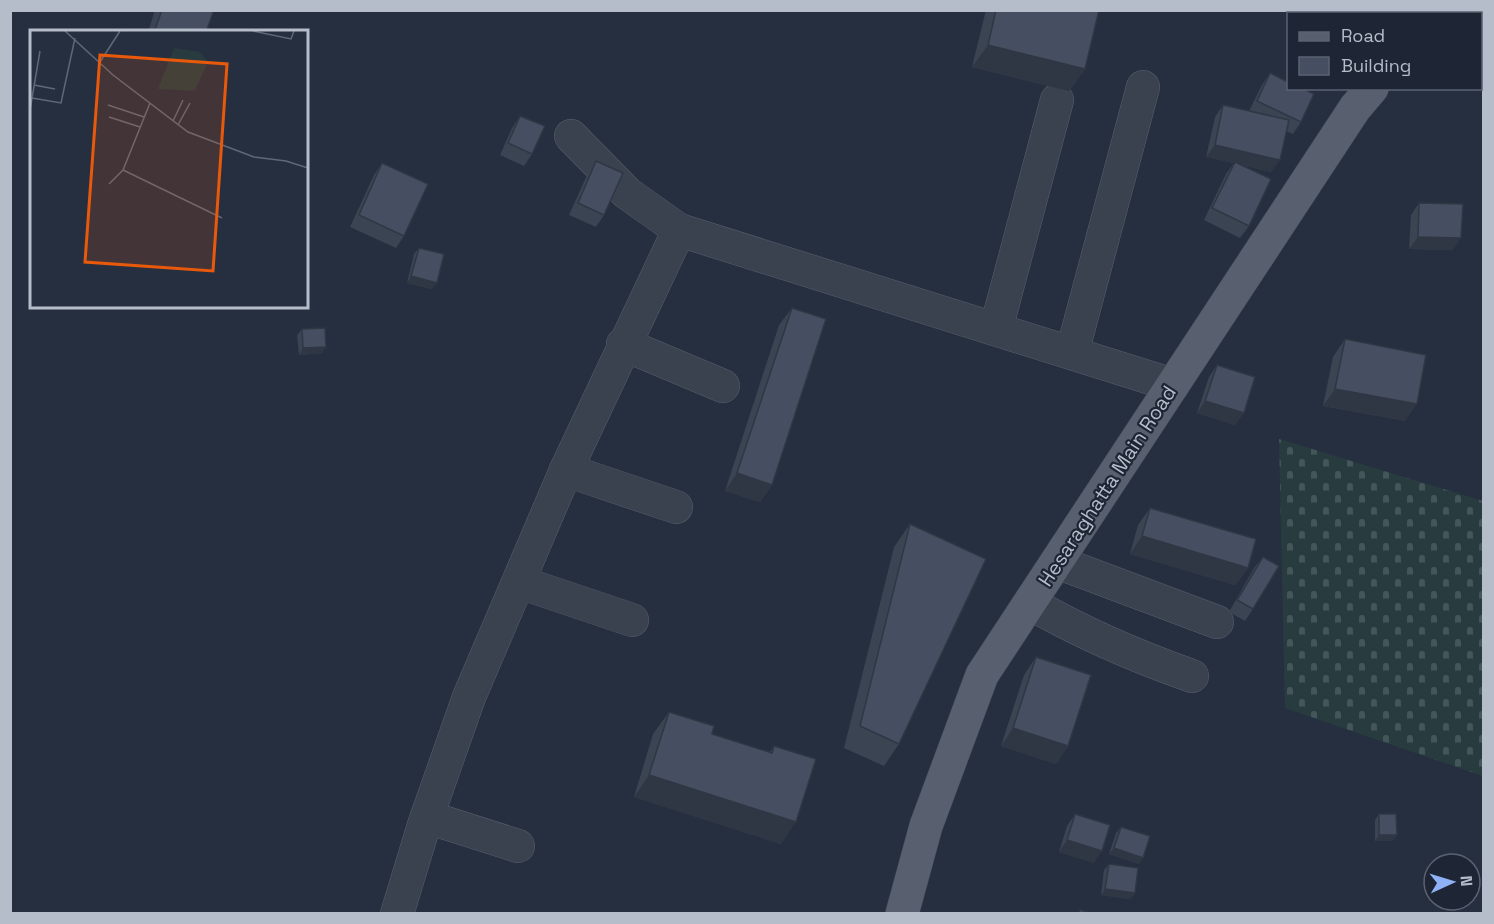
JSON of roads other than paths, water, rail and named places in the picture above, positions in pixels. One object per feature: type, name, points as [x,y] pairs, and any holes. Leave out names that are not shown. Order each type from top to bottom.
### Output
[{"type":"main road","name":"Hesaraghatta Main Road","points":[[902,914],[926,826],[982,675],[1355,108],[1370,90]]},
{"type":"street","points":[[1072,353],[1143,87]]},
{"type":"street","points":[[996,329],[1057,100]]},
{"type":"street","points":[[571,136],[627,193],[679,230],[1173,385]]},
{"type":"street","points":[[397,914],[427,817],[469,697],[566,470],[623,344],[679,230]]},
{"type":"street","points":[[623,344],[723,386]]},
{"type":"street","points":[[566,470],[676,507]]},
{"type":"street","points":[[1057,562],[1217,622]]},
{"type":"street","points":[[519,582],[632,620]]},
{"type":"street","points":[[1030,603],[1075,629],[1127,653],[1192,676]]},
{"type":"street","points":[[427,817],[518,846]]}]
